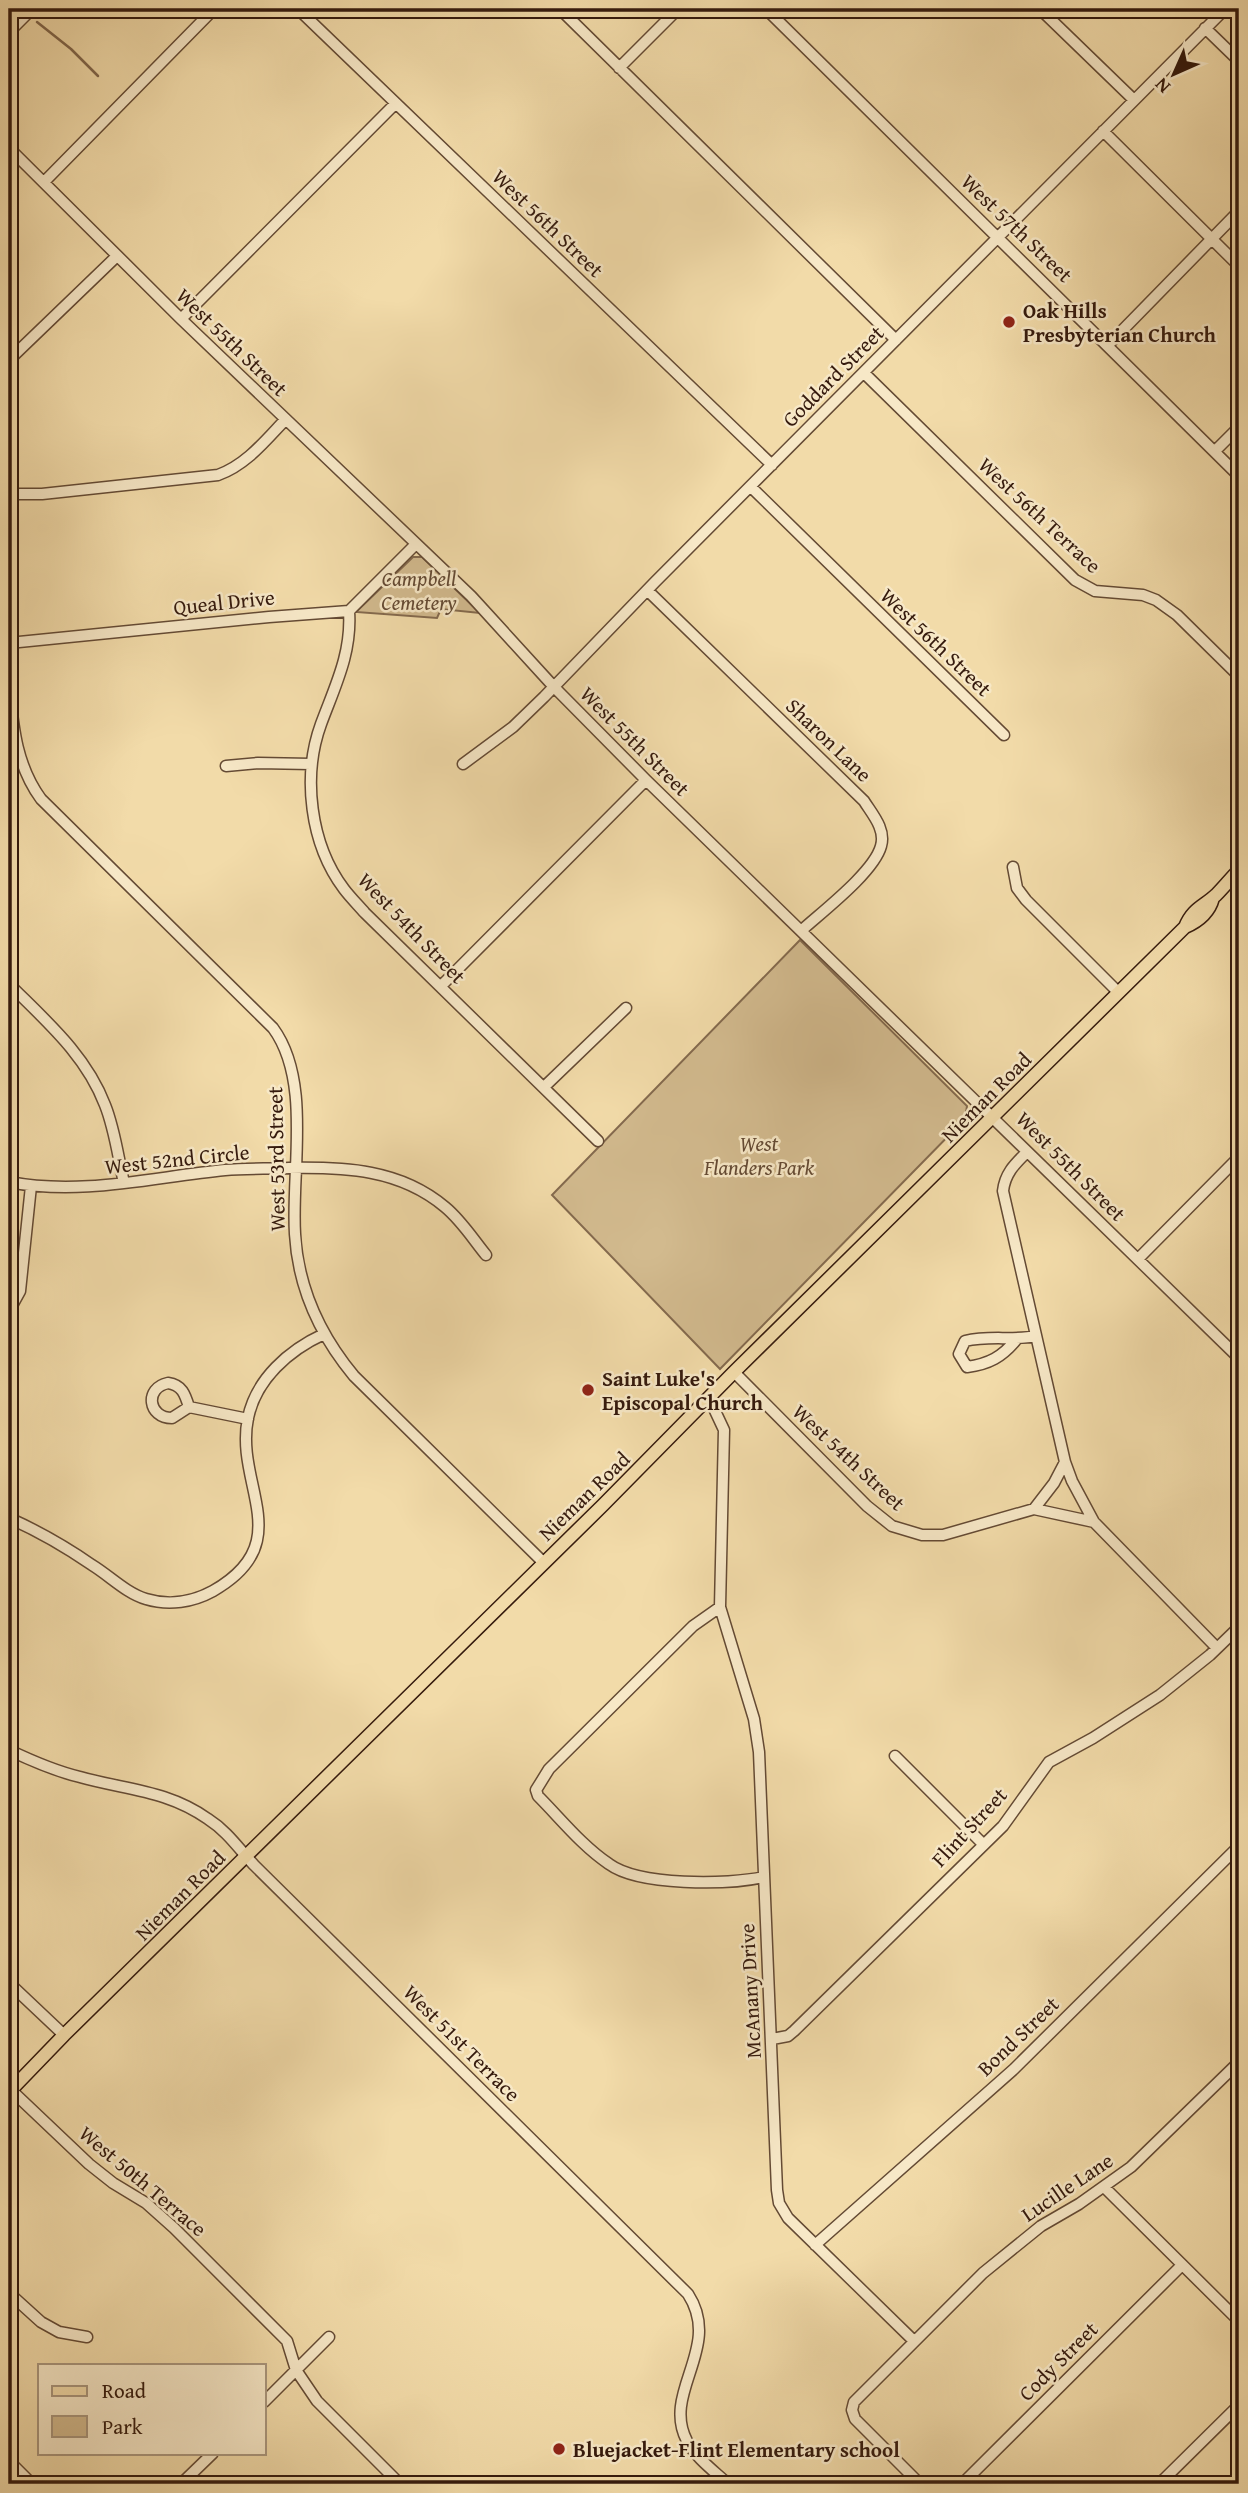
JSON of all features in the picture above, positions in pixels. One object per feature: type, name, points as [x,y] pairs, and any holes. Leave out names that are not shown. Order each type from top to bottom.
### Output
[{"type":"main road","name":"Nieman Road","points":[[10,2091],[994,1117],[1185,927],[1190,916],[1204,902],[1213,898],[1239,870]]},
{"type":"street","points":[[9,32],[32,9]]},
{"type":"street","points":[[44,182],[214,9]]},
{"type":"street","name":"West 56th Street","points":[[298,9],[772,465]]},
{"type":"street","points":[[560,9],[896,341]]},
{"type":"street","points":[[619,68],[678,9]]},
{"type":"street","name":"West 57th Street","points":[[766,9],[1239,476]]},
{"type":"street","points":[[1040,9],[1134,100]]},
{"type":"street","name":"Goddard Street","points":[[463,764],[513,727],[554,687],[1225,9]]},
{"type":"street","points":[[1205,28],[1239,61]]},
{"type":"street","points":[[181,319],[395,104]]},
{"type":"street","points":[[1103,131],[1239,266]]},
{"type":"street","name":"West 55th Street","points":[[9,148],[285,420],[471,596],[554,687],[646,780],[1239,1358]]},
{"type":"street","points":[[1108,345],[1239,211]]},
{"type":"street","points":[[9,360],[117,256]]},
{"type":"street","name":"West 56th Terrace","points":[[864,373],[1075,580],[1095,591],[1143,595],[1163,604],[1239,676]]},
{"type":"street","points":[[9,494],[18,496],[55,493],[218,475],[248,457],[285,420]]},
{"type":"street","points":[[1215,451],[1239,427]]},
{"type":"street","name":"West 56th Street","points":[[751,487],[1004,735]]},
{"type":"street","points":[[349,611],[416,544]]},
{"type":"street","name":"Sharon Lane","points":[[648,591],[864,801],[880,826],[882,845],[871,865],[802,930]]},
{"type":"street","name":"Queal Drive","points":[[9,643],[349,611]]},
{"type":"street","name":"West 54th Street","points":[[349,611],[347,652],[341,676],[319,729],[311,764],[315,819],[321,843],[343,887],[365,913],[598,1141]]},
{"type":"street","name":"West 53rd Street","points":[[9,686],[19,755],[27,778],[41,799],[273,1028],[281,1040],[290,1059],[295,1084],[295,1224],[298,1258],[303,1282],[324,1334],[354,1376],[543,1562]]},
{"type":"street","points":[[226,766],[258,763],[311,764]]},
{"type":"street","points":[[441,986],[646,780]]},
{"type":"street","points":[[1013,867],[1017,888],[1026,900],[1118,992]]},
{"type":"street","points":[[9,985],[71,1046],[96,1084],[114,1134],[124,1184]]},
{"type":"street","points":[[544,1087],[626,1008]]},
{"type":"street","points":[[1027,1152],[1004,1178],[1003,1191],[1065,1462],[1072,1481],[1094,1522],[1217,1648]]},
{"type":"street","points":[[1138,1259],[1239,1157]]},
{"type":"street","name":"West 52nd Circle","points":[[9,1182],[31,1186],[86,1188],[227,1170],[344,1168],[373,1172],[398,1179],[445,1206],[486,1255]]},
{"type":"street","points":[[9,1311],[20,1291],[31,1186]]},
{"type":"street","points":[[9,1518],[52,1539],[147,1600],[183,1602],[200,1597],[227,1583],[247,1561],[256,1543],[259,1515],[246,1446],[248,1419],[262,1385],[278,1364],[297,1348],[324,1334]]},
{"type":"street","points":[[1016,1340],[1007,1352],[984,1364],[967,1367],[959,1354],[965,1341],[982,1337],[1006,1337],[1016,1340],[1036,1336]]},
{"type":"street","name":"West 54th Street","points":[[734,1372],[880,1518],[903,1531],[943,1535],[1034,1509],[1094,1522]]},
{"type":"street","name":"McAnany Drive","points":[[709,1398],[724,1430],[720,1607],[754,1719],[762,1799],[779,2203],[788,2218],[914,2341]]},
{"type":"street","points":[[189,1406],[248,1419]]},
{"type":"street","points":[[1034,1509],[1054,1483],[1065,1462]]},
{"type":"street","points":[[720,1607],[693,1626],[559,1759],[536,1790],[538,1796],[597,1855],[625,1873],[641,1878],[720,1882],[764,1877]]},
{"type":"street","name":"Flint Street","points":[[772,2039],[788,2036],[794,2031],[1009,1818],[1049,1762],[1093,1738],[1160,1695],[1239,1627]]},
{"type":"street","name":"West 51st Terrace","points":[[9,1750],[78,1777],[155,1793],[182,1803],[210,1819],[688,2294],[695,2304],[700,2323],[700,2338],[683,2397],[681,2426],[693,2450],[728,2484]]},
{"type":"street","points":[[895,1756],[983,1844]]},
{"type":"street","name":"Bond Street","points":[[815,2245],[1014,2068],[1239,1846]]},
{"type":"street","points":[[9,1983],[64,2035]]},
{"type":"street","name":"Lucille Lane","points":[[914,2341],[1013,2247],[1104,2187],[1144,2155],[1239,2062]]},
{"type":"street","name":"West 50th Terrace","points":[[10,2091],[89,2164],[113,2183],[146,2203],[174,2228],[287,2341],[296,2370],[317,2401],[400,2484]]},
{"type":"street","points":[[1104,2187],[1239,2321]]},
{"type":"street","name":"Cody Street","points":[[962,2484],[1182,2265]]},
{"type":"street","points":[[9,2293],[41,2322],[59,2332],[87,2337]]},
{"type":"street","points":[[266,2400],[329,2337]]},
{"type":"street","points":[[914,2341],[854,2402],[852,2410],[855,2419],[920,2484]]},
{"type":"street","points":[[1159,2484],[1239,2405]]},
{"type":"street","points":[[181,2484],[212,2454]]},
{"type":"street","points":[[9,2461],[32,2484]]},
{"type":"green space","name":"Campbell Cemetery","points":[[413,557],[422,557],[480,613],[441,609],[437,618],[356,612]]},
{"type":"green space","name":"West Flanders Park","points":[[800,940],[967,1106],[965,1119],[720,1369],[552,1195]]},
{"type":"waterway","points":[[37,22],[71,49],[98,76]]},
{"type":"place","name":"Oak Hills Presbyterian Church","points":[[1009,322]]},
{"type":"place","name":"Saint Luke's Episcopal Church","points":[[588,1390]]},
{"type":"place","name":"Bluejacket-Flint Elementary school","points":[[559,2449]]}]
